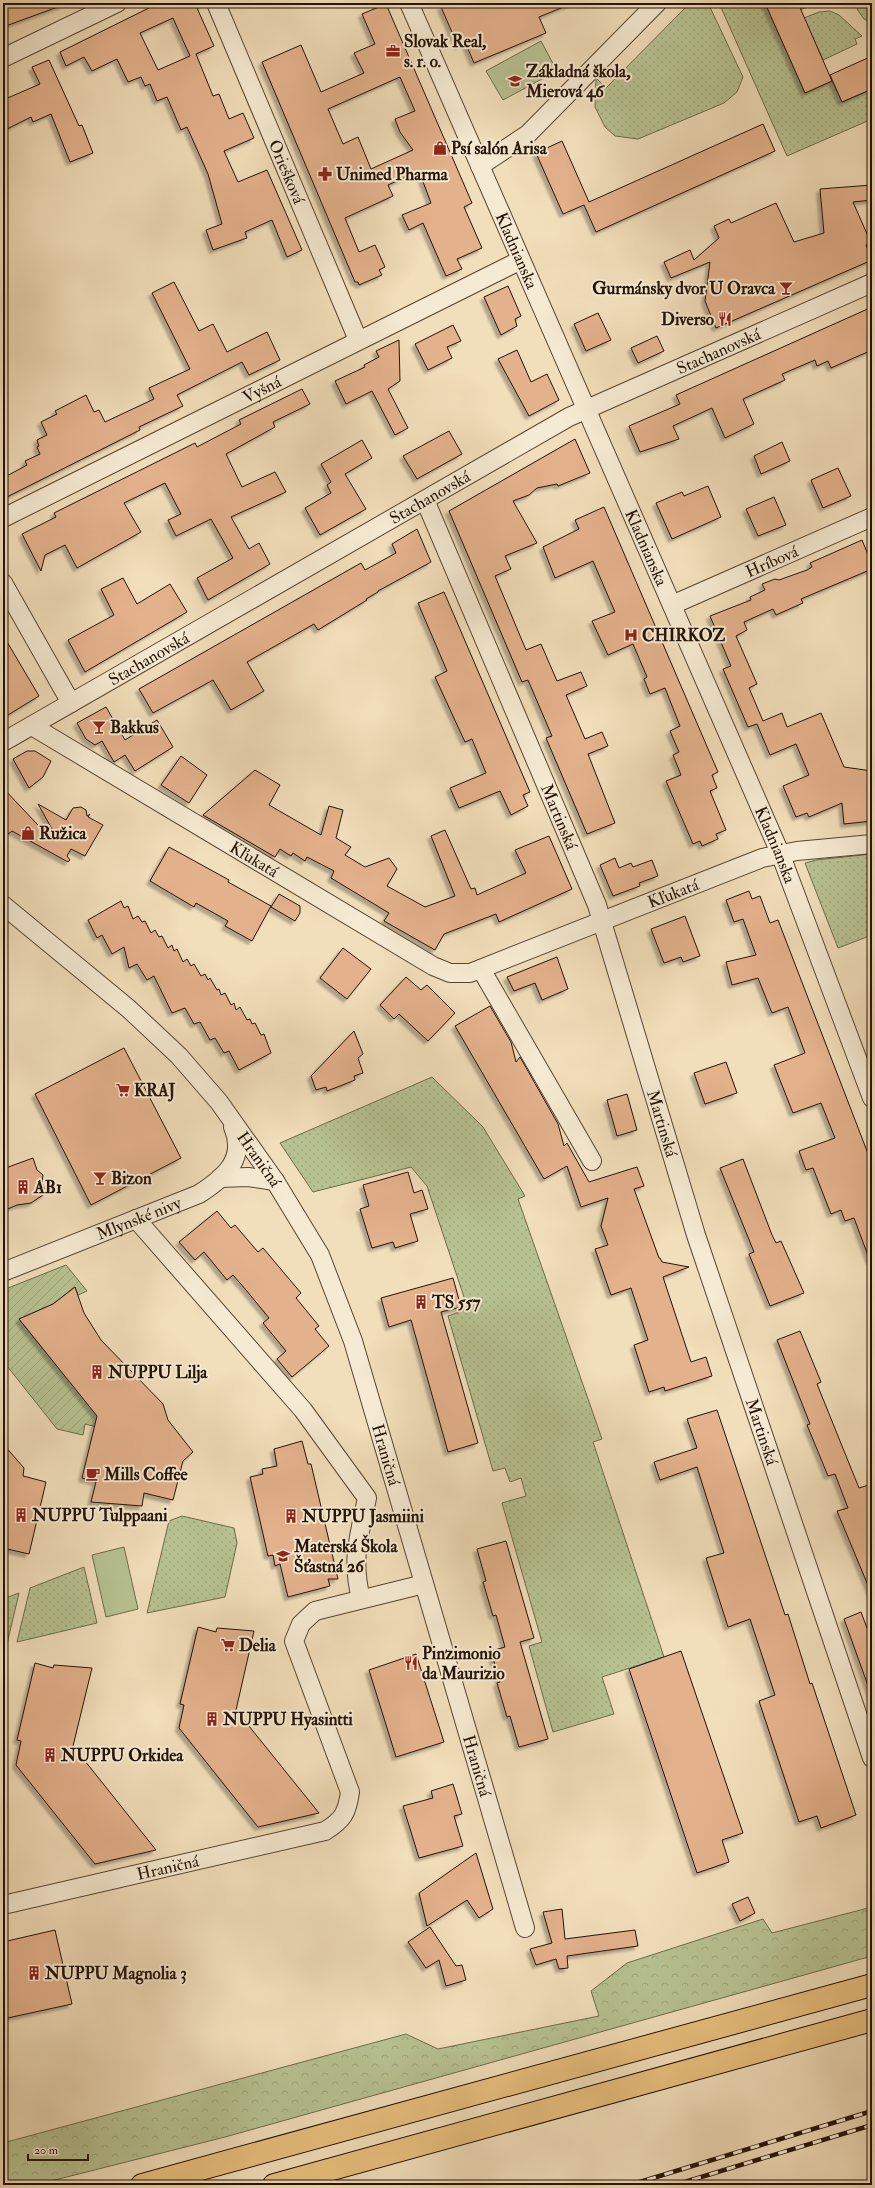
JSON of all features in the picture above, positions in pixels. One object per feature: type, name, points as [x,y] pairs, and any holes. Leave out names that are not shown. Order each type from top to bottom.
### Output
[{"type":"highway","points":[[142,2185],[872,1985]]},
{"type":"highway","points":[[274,2185],[872,2020]]},
{"type":"street","points":[[3,58],[117,3]]},
{"type":"street","name":"Oriešková","points":[[216,3],[358,340]]},
{"type":"street","name":"Kladnianska","points":[[409,3],[780,853],[872,1098]]},
{"type":"street","points":[[480,166],[528,134],[657,3]]},
{"type":"street","name":"Vyšná","points":[[3,518],[521,260]]},
{"type":"street","name":"Stachanovská","points":[[3,742],[586,409],[872,283]]},
{"type":"street","name":"Martinská","points":[[425,500],[603,921],[696,1234],[872,1758]]},
{"type":"street","name":"Hríbová","points":[[672,605],[872,517]]},
{"type":"street","points":[[3,583],[71,703]]},
{"type":"street","name":"Kľukatá","points":[[32,726],[433,966],[450,973],[470,974],[762,858],[780,853],[872,844]]},
{"type":"street","name":"Hraničná","points":[[3,905],[129,1009],[179,1056],[218,1102],[230,1120],[251,1146],[320,1255],[344,1314],[525,1928]]},
{"type":"street","points":[[481,969],[592,1161]]},
{"type":"street","name":"Hraničná","points":[[220,1178],[231,1166],[238,1145],[230,1120]]},
{"type":"street","points":[[220,1178],[248,1177],[274,1181]]},
{"type":"street","name":"Mlynské nivy","points":[[3,1272],[199,1194],[220,1178]]},
{"type":"street","points":[[136,1219],[303,1410],[367,1498],[355,1557],[356,1576],[361,1599]]},
{"type":"street","name":"Hraničná","points":[[3,1906],[325,1831],[339,1822],[348,1808],[350,1792],[294,1642],[300,1624],[315,1611],[424,1584]]},
{"type":"green space","points":[[690,3],[708,3],[743,77],[737,92],[724,103],[638,139],[615,136],[605,127],[595,107],[596,78],[606,88]]},
{"type":"green space","points":[[719,3],[765,3],[805,93],[832,81],[842,102],[872,89],[872,119],[787,156]]},
{"type":"green space","points":[[798,3],[817,3],[800,10]]},
{"type":"green space","points":[[859,3],[872,3],[872,23],[864,19],[857,9]]},
{"type":"green space","points":[[830,11],[839,15],[862,36],[855,39],[857,44],[823,60],[804,18],[819,12]]},
{"type":"green space","points":[[541,41],[557,71],[503,100],[486,71]]},
{"type":"green space","points":[[872,854],[872,935],[838,948],[805,863],[816,860]]},
{"type":"green space","points":[[432,1077],[483,1127],[525,1196],[518,1199],[602,1439],[593,1442],[664,1657],[602,1677],[614,1714],[553,1732],[529,1646],[542,1642],[502,1503],[526,1496],[521,1478],[510,1482],[505,1468],[493,1471],[448,1316],[468,1309],[427,1186],[411,1167],[313,1192],[280,1143]]},
{"type":"green space","points":[[66,1265],[87,1291],[78,1295],[75,1287],[53,1304],[19,1319],[109,1430],[85,1424],[83,1435],[57,1429],[3,1361],[3,1290]]},
{"type":"green space","points":[[182,1516],[234,1528],[237,1543],[225,1597],[147,1613],[169,1521]]},
{"type":"green space","points":[[124,1547],[138,1609],[106,1617],[92,1555]]},
{"type":"green space","points":[[84,1567],[97,1623],[17,1642],[30,1588]]},
{"type":"green space","points":[[19,1593],[7,1644],[3,1645],[3,1599]]},
{"type":"green space","points":[[872,1907],[872,1956],[225,2137],[35,2185],[3,2185],[3,2143],[406,2034],[438,2049],[599,2016],[591,1991],[627,1963],[763,1919],[772,1933]]},
{"type":"building","points":[[3,3],[63,3],[63,5],[3,27]]},
{"type":"building","points":[[159,3],[206,3],[197,8],[214,46],[196,54],[213,96],[219,94],[229,119],[243,113],[254,138],[224,151],[238,182],[267,170],[302,250],[287,257],[272,220],[245,232],[247,238],[213,250],[206,230],[222,224],[208,174],[187,127],[181,130],[167,97],[157,101],[150,84],[145,86],[141,77],[128,82],[117,59],[92,71],[84,57],[66,66],[60,52]],"holes":[[[173,18],[190,56],[158,70],[140,33]]]},
{"type":"building","points":[[451,3],[573,3],[539,17],[546,33],[474,63],[465,42],[458,46],[441,7]]},
{"type":"building","points":[[765,3],[798,3],[832,81],[805,93]]},
{"type":"building","points":[[386,4],[472,203],[464,207],[482,248],[457,259],[462,269],[446,276],[423,223],[409,230],[402,215],[431,203],[419,171],[388,185],[393,196],[345,218],[359,252],[375,245],[385,267],[379,270],[382,275],[359,285],[358,282],[355,282],[262,62],[301,45],[321,92],[364,73],[354,53],[375,44],[362,14]],"holes":[[[400,77],[415,111],[395,119],[400,132],[413,150],[371,169],[358,137],[343,144],[328,109]]]},
{"type":"building","points":[[872,56],[872,89],[842,102],[830,75]]},
{"type":"building","points":[[49,60],[79,126],[82,125],[93,153],[70,162],[51,114],[33,122],[31,117],[3,131],[3,100],[40,84],[32,67]]},
{"type":"building","points":[[763,124],[775,151],[596,232],[584,205],[563,214],[536,153],[562,141],[589,202]]},
{"type":"building","points":[[872,185],[872,200],[853,202],[871,243],[866,245],[872,260],[716,328],[705,301],[710,262],[671,278],[664,262],[690,250],[694,260],[719,238],[714,226],[729,219],[731,223],[776,203],[794,242],[824,233],[820,189]]},
{"type":"building","points":[[174,282],[199,331],[213,324],[227,352],[267,332],[280,360],[249,375],[242,362],[177,395],[183,406],[139,427],[140,430],[3,499],[3,478],[27,465],[25,461],[40,454],[37,447],[39,446],[37,440],[47,435],[41,422],[57,414],[55,411],[86,395],[94,412],[99,410],[105,422],[154,399],[149,388],[190,369],[152,293]]},
{"type":"building","points":[[508,286],[521,316],[515,319],[517,326],[501,335],[484,297]]},
{"type":"building","points":[[872,307],[872,350],[831,368],[828,361],[817,366],[815,360],[782,374],[785,380],[743,399],[754,424],[725,438],[712,408],[673,426],[679,439],[640,452],[629,426],[680,404],[676,395]]},
{"type":"building","points":[[598,313],[611,340],[586,351],[574,324]]},
{"type":"building","points":[[453,325],[461,341],[447,347],[452,358],[428,370],[415,344]]},
{"type":"building","points":[[657,336],[664,351],[638,363],[631,348]]},
{"type":"building","points":[[399,340],[400,381],[388,389],[408,428],[395,435],[372,391],[346,404],[335,381],[365,367],[364,365],[379,357],[376,351]]},
{"type":"building","points":[[517,350],[531,382],[547,374],[559,400],[529,416],[498,359]]},
{"type":"building","points":[[302,389],[310,404],[273,422],[275,427],[226,454],[242,487],[275,472],[286,492],[231,517],[249,549],[259,543],[270,564],[208,600],[197,578],[233,558],[211,519],[176,536],[168,520],[181,514],[165,483],[124,503],[141,532],[77,568],[65,545],[45,555],[41,571],[22,534],[56,517],[54,513],[195,443],[197,447],[241,424],[239,420]]},
{"type":"building","points":[[449,431],[462,454],[417,479],[403,456]]},
{"type":"building","points":[[575,439],[590,473],[558,486],[557,484],[537,488],[529,495],[513,501],[537,543],[505,556],[511,569],[495,576],[526,650],[541,644],[557,681],[581,672],[587,686],[566,695],[585,739],[602,732],[608,746],[588,754],[615,823],[587,834],[546,738],[552,736],[528,680],[522,682],[449,511]]},
{"type":"building","points":[[362,440],[372,458],[345,474],[366,509],[320,535],[305,508],[331,493],[327,485],[331,482],[321,464]]},
{"type":"building","points":[[782,442],[790,461],[761,474],[754,456]]},
{"type":"building","points":[[838,468],[851,496],[823,508],[811,480]]},
{"type":"building","points":[[708,486],[721,517],[672,539],[656,503],[682,492],[684,496]]},
{"type":"building","points":[[774,497],[786,525],[758,536],[746,509]]},
{"type":"building","points":[[604,507],[718,772],[712,775],[717,788],[710,791],[726,830],[716,834],[718,839],[702,846],[700,841],[693,844],[666,781],[681,775],[673,755],[679,752],[670,731],[680,726],[665,688],[650,694],[644,679],[647,677],[633,644],[608,655],[592,621],[615,612],[593,561],[555,578],[543,547],[579,529],[575,520]]},
{"type":"building","points":[[417,529],[431,562],[378,591],[366,599],[367,600],[318,630],[314,624],[247,662],[264,691],[231,710],[213,680],[153,713],[139,689],[361,563],[365,570],[396,553],[392,544]]},
{"type":"building","points":[[862,540],[872,564],[872,569],[801,599],[803,603],[776,615],[773,609],[744,622],[747,630],[736,636],[757,684],[749,688],[763,721],[782,713],[787,727],[821,713],[844,767],[872,771],[872,821],[844,824],[842,803],[809,817],[807,813],[796,817],[783,786],[809,775],[796,744],[770,755],[757,724],[748,727],[723,669],[731,666],[710,616],[751,600],[750,597],[765,590],[762,584],[775,579],[779,580],[807,570],[812,567],[810,563]]},
{"type":"building","points":[[123,578],[137,604],[170,584],[187,612],[85,672],[68,640],[114,615],[101,589]]},
{"type":"building","points":[[444,592],[530,792],[523,795],[528,806],[511,815],[500,791],[459,808],[450,788],[486,773],[472,739],[465,742],[435,677],[447,671],[418,603]]},
{"type":"building","points":[[3,635],[39,696],[3,718]]},
{"type":"building","points":[[106,707],[125,740],[157,720],[173,747],[135,771],[125,755],[114,762],[102,741],[95,745],[86,739],[77,723]]},
{"type":"building","points":[[27,751],[35,751],[51,761],[43,777],[29,788],[13,759]]},
{"type":"building","points":[[181,756],[207,775],[189,803],[161,785]]},
{"type":"building","points":[[255,770],[280,785],[269,805],[321,835],[329,806],[343,810],[336,838],[351,847],[345,855],[365,867],[389,858],[397,869],[387,886],[425,907],[455,896],[431,836],[445,830],[471,889],[475,888],[477,895],[526,873],[515,850],[549,836],[572,889],[499,922],[496,914],[444,934],[435,950],[384,921],[389,913],[331,878],[334,871],[307,857],[305,861],[293,853],[291,856],[280,849],[275,857],[203,815]]},
{"type":"building","points":[[3,788],[53,841],[57,838],[38,804],[66,820],[73,808],[81,807],[86,810],[87,816],[90,814],[88,817],[103,825],[85,856],[71,849],[67,856],[70,860],[68,862],[12,831],[3,838]]},
{"type":"building","points":[[169,847],[229,880],[228,882],[271,906],[252,941],[225,926],[228,921],[196,903],[194,907],[150,881]]},
{"type":"building","points":[[615,858],[619,868],[631,863],[633,867],[652,860],[658,876],[639,883],[640,886],[613,896],[600,865]]},
{"type":"building","points":[[749,891],[752,899],[760,896],[770,923],[778,920],[872,1164],[872,1260],[870,1261],[854,1218],[845,1221],[841,1210],[831,1214],[813,1168],[806,1170],[799,1151],[835,1138],[821,1103],[793,1113],[774,1065],[805,1053],[788,1007],[772,1013],[758,978],[732,985],[726,962],[756,955],[743,919],[734,922],[726,900]]},
{"type":"building","points":[[279,894],[300,906],[300,913],[295,921],[271,907]]},
{"type":"building","points":[[121,901],[124,908],[128,906],[133,919],[138,916],[142,922],[145,921],[151,933],[155,930],[159,937],[162,936],[168,948],[172,945],[174,951],[177,949],[183,962],[187,959],[191,966],[194,964],[201,976],[205,974],[208,980],[210,978],[217,990],[219,989],[221,995],[225,993],[231,1005],[234,1003],[236,1010],[240,1007],[247,1020],[250,1019],[252,1024],[255,1023],[261,1035],[264,1034],[271,1053],[239,1070],[229,1051],[224,1053],[215,1038],[210,1040],[200,1022],[194,1024],[185,1008],[172,1013],[154,976],[147,980],[137,964],[129,968],[124,947],[112,954],[102,935],[97,938],[88,920]]},
{"type":"building","points":[[685,916],[700,956],[683,962],[681,957],[664,963],[651,929]]},
{"type":"building","points":[[343,948],[371,969],[347,999],[320,978]]},
{"type":"building","points":[[557,957],[568,989],[542,1000],[535,983],[514,991],[507,977]]},
{"type":"building","points":[[406,977],[421,990],[427,985],[455,1013],[428,1041],[399,1014],[394,1019],[380,1005]]},
{"type":"building","points":[[490,1006],[511,1042],[516,1062],[520,1057],[558,1124],[564,1146],[567,1143],[589,1182],[637,1167],[644,1186],[634,1189],[659,1258],[662,1262],[689,1267],[663,1277],[691,1362],[706,1357],[712,1376],[665,1391],[664,1387],[649,1392],[634,1345],[648,1340],[631,1288],[611,1295],[595,1249],[608,1245],[601,1226],[608,1198],[581,1207],[567,1166],[544,1179],[455,1026]]},
{"type":"building","points":[[354,1031],[363,1054],[358,1058],[363,1073],[354,1076],[355,1080],[327,1091],[326,1087],[316,1090],[311,1076]]},
{"type":"building","points":[[124,1048],[181,1158],[91,1205],[35,1094]]},
{"type":"building","points":[[726,1062],[737,1093],[705,1104],[694,1073]]},
{"type":"building","points":[[627,1094],[637,1130],[617,1136],[607,1100]]},
{"type":"building","name":"AB1","points":[[33,1158],[37,1170],[43,1175],[42,1182],[46,1193],[31,1203],[17,1205],[3,1211],[3,1169]]},
{"type":"building","points":[[743,1159],[772,1235],[776,1243],[781,1241],[804,1293],[770,1306],[749,1254],[754,1252],[720,1168]]},
{"type":"building","points":[[408,1172],[414,1193],[422,1190],[428,1209],[410,1214],[418,1241],[395,1248],[393,1242],[372,1248],[360,1209],[369,1206],[363,1185]]},
{"type":"building","points":[[217,1211],[231,1228],[235,1225],[258,1252],[263,1248],[301,1293],[296,1298],[319,1326],[315,1329],[329,1346],[292,1377],[277,1359],[286,1351],[263,1323],[269,1318],[246,1290],[233,1275],[227,1280],[204,1252],[195,1260],[179,1242]]},
{"type":"building","points":[[453,1278],[461,1307],[441,1312],[478,1443],[448,1452],[411,1320],[389,1327],[381,1298]]},
{"type":"building","name":"NUPPU Lilja","points":[[75,1287],[84,1313],[101,1340],[163,1404],[168,1420],[193,1452],[183,1461],[173,1500],[144,1493],[142,1506],[91,1502],[96,1482],[82,1478],[97,1416],[19,1319],[53,1304]]},
{"type":"building","points":[[800,1331],[821,1382],[817,1384],[859,1488],[872,1484],[872,1595],[837,1511],[848,1508],[835,1474],[828,1476],[807,1425],[810,1424],[777,1340]]},
{"type":"building","points":[[717,1410],[785,1615],[788,1614],[810,1684],[812,1683],[856,1815],[821,1828],[817,1816],[799,1822],[759,1701],[775,1695],[750,1619],[728,1627],[706,1558],[724,1553],[697,1467],[660,1480],[654,1462],[697,1448],[687,1419]]},
{"type":"building","name":"NUPPU Jasmiini","points":[[302,1441],[308,1464],[311,1464],[338,1579],[328,1579],[330,1586],[288,1597],[280,1564],[275,1566],[273,1555],[268,1556],[250,1477],[263,1474],[262,1469],[277,1466],[274,1449]]},
{"type":"building","name":"NUPPU Tulppaani","points":[[3,1444],[24,1468],[23,1476],[46,1482],[29,1554],[3,1548]]},
{"type":"building","points":[[506,1541],[534,1638],[520,1642],[548,1739],[519,1747],[510,1716],[507,1717],[497,1683],[500,1682],[491,1651],[505,1647],[496,1615],[493,1616],[483,1582],[486,1581],[477,1549]]},
{"type":"building","points":[[861,1612],[867,1628],[872,1627],[871,1694],[844,1619]]},
{"type":"building","name":"NUPPU Hyasintti","points":[[198,1627],[216,1632],[217,1628],[254,1631],[236,1710],[319,1813],[258,1827],[179,1728],[184,1705],[180,1704]]},
{"type":"building","points":[[681,1651],[743,1833],[722,1840],[729,1862],[697,1873],[629,1669]]},
{"type":"building","points":[[416,1654],[444,1742],[396,1757],[369,1670]]},
{"type":"building","name":"NUPPU Orkidea","points":[[35,1663],[53,1668],[54,1665],[92,1668],[73,1746],[156,1850],[95,1864],[16,1765],[21,1741],[17,1740]]},
{"type":"building","points":[[453,1784],[462,1814],[454,1816],[463,1846],[419,1858],[403,1806],[433,1798],[431,1791]]},
{"type":"building","points":[[476,1853],[493,1909],[479,1918],[467,1900],[427,1926],[419,1893]]},
{"type":"building","points":[[748,1897],[755,1913],[740,1921],[732,1904]]},
{"type":"building","points":[[562,1909],[565,1939],[635,1930],[638,1946],[567,1956],[568,1968],[559,1969],[556,1959],[536,1965],[530,1949],[552,1943],[543,1912]]},
{"type":"building","points":[[430,1927],[456,1966],[462,1965],[466,1980],[446,1986],[439,1960],[426,1968],[408,1942]]},
{"type":"building","name":"NUPPU Magnolia 3","points":[[55,1930],[72,2004],[3,2019],[3,1942]]},
{"type":"railway","points":[[630,2185],[872,2111]]},
{"type":"railway","points":[[675,2185],[872,2125]]},
{"type":"place","name":"Slovak Real, s. r. o.","points":[[393,51]]},
{"type":"place","name":"Základná škola, Mierová 46","points":[[515,81]]},
{"type":"place","name":"Psí salón Arisa","points":[[440,148]]},
{"type":"place","name":"Unimed Pharma","points":[[325,174]]},
{"type":"place","name":"Gurmánsky dvor U Oravca","points":[[786,288]]},
{"type":"place","name":"Diverso","points":[[725,319]]},
{"type":"place","name":"CHIRKOZ","points":[[631,635]]},
{"type":"place","name":"Bakkus","points":[[99,727]]},
{"type":"place","name":"Ružica","points":[[28,833]]},
{"type":"place","name":"KRAJ","points":[[123,1090]]},
{"type":"place","name":"Bizon","points":[[100,1178]]},
{"type":"place","name":"AB1","points":[[23,1187]]},
{"type":"place","name":"TS 557","points":[[421,1302]]},
{"type":"place","name":"NUPPU Lilja","points":[[97,1372]]},
{"type":"place","name":"Mills Coffee","points":[[93,1474]]},
{"type":"place","name":"NUPPU Tulppaani","points":[[21,1515]]},
{"type":"place","name":"NUPPU Jasmiini","points":[[291,1516]]},
{"type":"place","name":"Materská Škola Šťastná 26","points":[[283,1556]]},
{"type":"place","name":"Delia","points":[[228,1645]]},
{"type":"place","name":"Pinzimonio da Maurizio","points":[[411,1663]]},
{"type":"place","name":"NUPPU Hyasintti","points":[[212,1719]]},
{"type":"place","name":"NUPPU Orkidea","points":[[50,1755]]},
{"type":"place","name":"NUPPU Magnolia 3","points":[[34,1973]]}]
